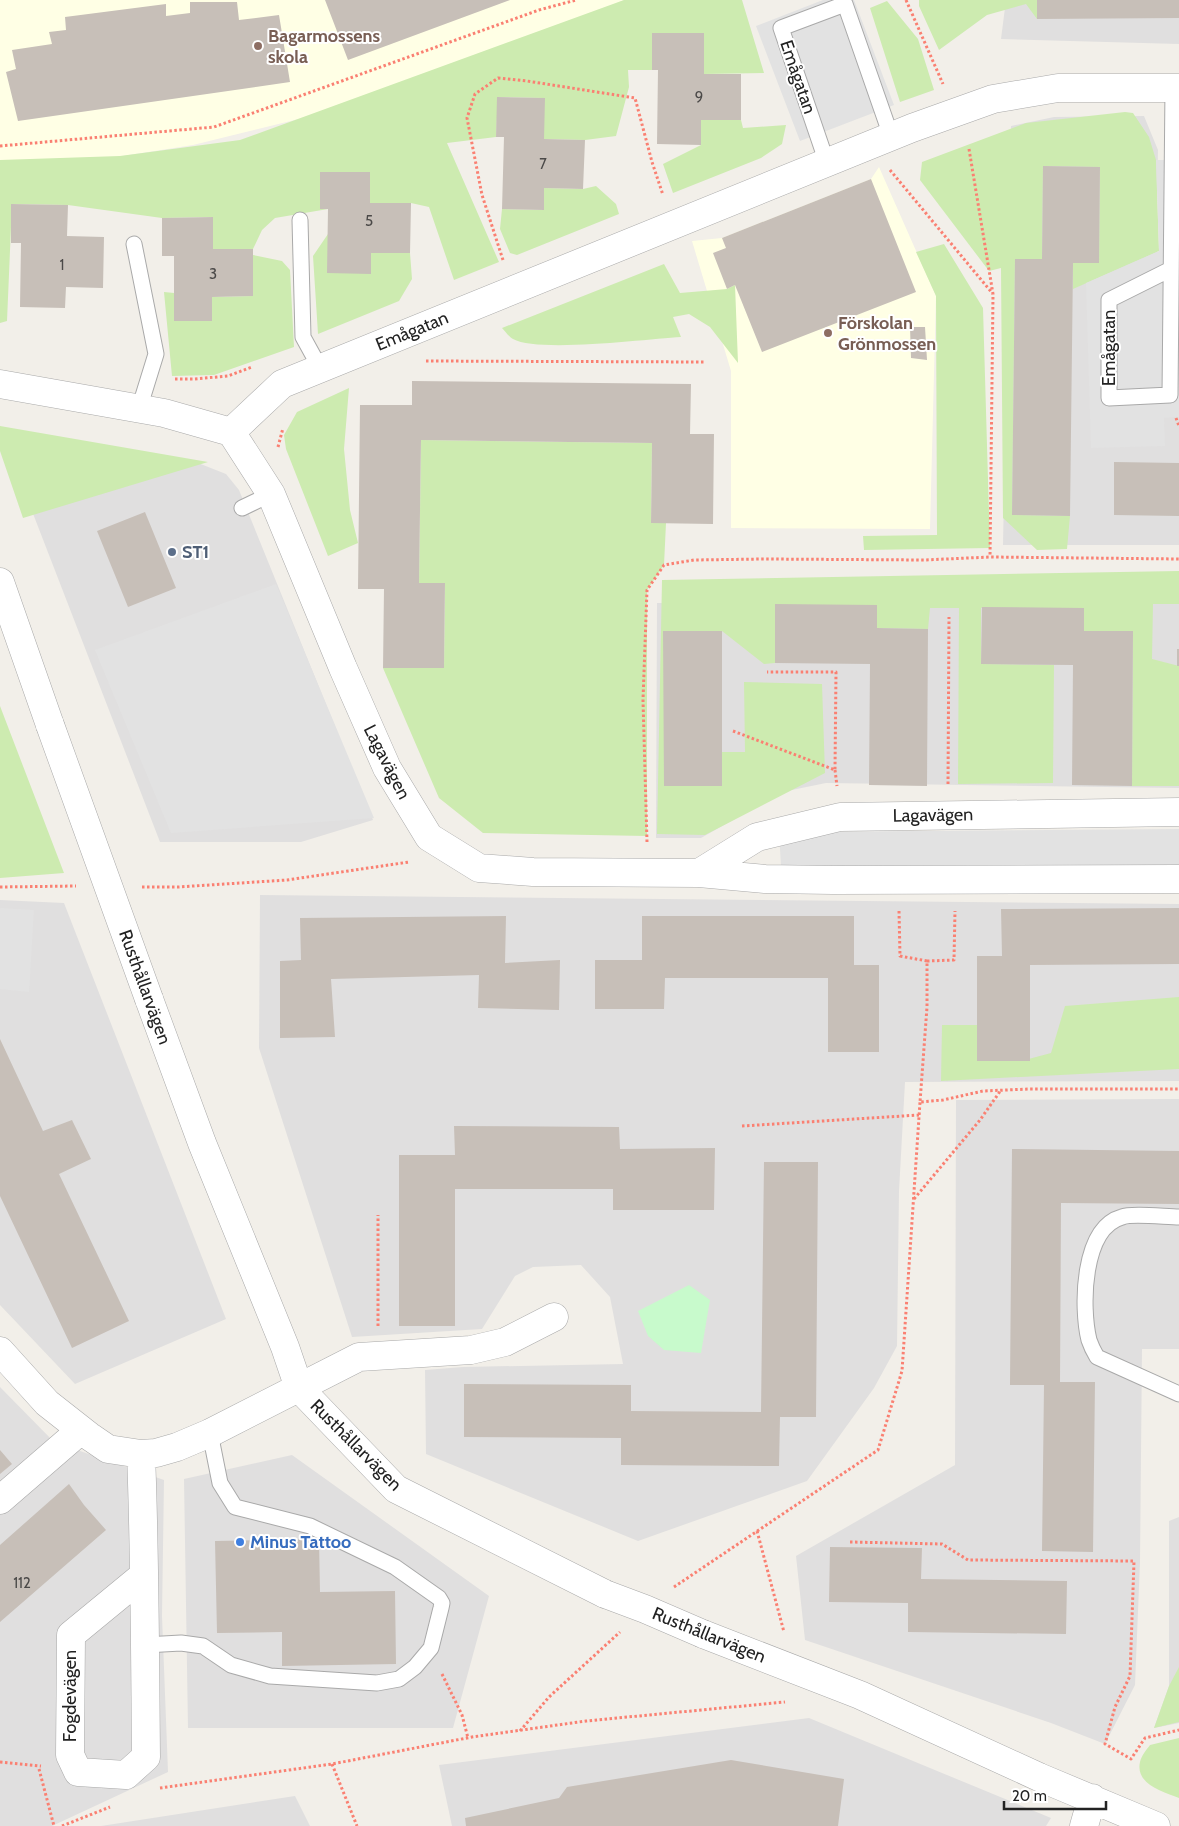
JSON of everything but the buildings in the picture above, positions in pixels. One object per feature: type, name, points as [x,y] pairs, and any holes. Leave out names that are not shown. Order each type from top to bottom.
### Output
[{"type":"street","name":"Emågatan","points":[[231,432],[282,384],[880,140],[1003,97],[1058,88],[1176,88]]},
{"type":"street","points":[[0,384],[164,413],[231,432]]},
{"type":"street","name":"Lagavägen","points":[[231,432],[271,494],[343,668],[387,768],[429,837],[479,868],[533,872],[699,873],[765,879],[1179,879]]},
{"type":"street","name":"Rusthållarvägen","points":[[0,582],[202,1143],[285,1347],[299,1388],[396,1489],[605,1594],[860,1695],[1039,1777],[1156,1826]]},
{"type":"street","name":"Lagavägen","points":[[699,873],[757,837],[840,817],[1179,812]]},
{"type":"street","name":"Rusthållarvägen","points":[[299,1388],[359,1357],[471,1350],[505,1342],[554,1317]]},
{"type":"street","points":[[0,1351],[47,1403],[81,1430],[108,1449],[141,1454],[156,1453],[176,1447],[210,1433],[299,1388]]},
{"type":"street","points":[[0,1500],[81,1430]]},
{"type":"street","name":"Fogdevägen","points":[[141,1454],[144,1575],[146,1757],[126,1776],[78,1772],[70,1755],[71,1635],[144,1575]]},
{"type":"street","points":[[1084,1826],[1092,1798]]},
{"type":"lane","name":"Emågatan","points":[[827,163],[781,28],[848,2],[880,140]]},
{"type":"lane","name":"Emågatan","points":[[1172,269],[1109,300],[1109,398],[1170,395],[1176,88]]},
{"type":"lane","points":[[300,220],[303,337],[320,368]]},
{"type":"lane","points":[[134,244],[156,354],[139,409]]},
{"type":"lane","points":[[242,508],[271,494]]},
{"type":"lane","points":[[1179,1217],[1123,1216],[1112,1221],[1097,1238],[1090,1257],[1084,1298],[1089,1340],[1097,1357],[1179,1394]]},
{"type":"lane","points":[[145,1645],[181,1643],[203,1646],[231,1665],[270,1676],[377,1683],[399,1679],[415,1667],[431,1648],[442,1608],[439,1598],[395,1567],[310,1526],[235,1507],[220,1483],[210,1433]]},
{"type":"path","points":[[0,146],[214,126],[539,10],[576,0]]},
{"type":"path","points":[[906,0],[943,84]]},
{"type":"path","points":[[505,265],[482,195],[467,118],[475,94],[498,78],[635,98],[652,162],[665,200]]},
{"type":"path","points":[[880,140],[993,294]]},
{"type":"path","points":[[969,149],[993,294],[990,557]]},
{"type":"path","points":[[417,361],[705,362]]},
{"type":"path","points":[[149,376],[194,379],[228,376],[255,366]]},
{"type":"path","points":[[281,455],[278,447],[285,422]]},
{"type":"path","points":[[647,872],[648,841],[644,700],[647,590],[664,565],[694,560],[754,559],[924,560],[990,557],[1179,559]]},
{"type":"path","points":[[948,814],[949,617]]},
{"type":"path","points":[[733,731],[835,770],[836,672],[767,672]]},
{"type":"path","points":[[832,788],[837,788]]},
{"type":"path","points":[[140,886],[178,887],[287,880],[412,862],[429,837]]},
{"type":"path","points":[[638,841],[656,841]]},
{"type":"path","points":[[899,880],[900,956],[927,961],[954,960],[956,880]]},
{"type":"path","points":[[0,887],[82,886]]},
{"type":"path","points":[[674,1587],[878,1450],[902,1371],[926,1006],[927,961]]},
{"type":"path","points":[[920,1102],[943,1100],[983,1091],[1001,1090],[1179,1089]]},
{"type":"path","points":[[913,1200],[980,1120],[1001,1090]]},
{"type":"path","points":[[742,1126],[919,1115]]},
{"type":"path","points":[[378,1215],[378,1356]]},
{"type":"path","points":[[757,1531],[794,1669]]},
{"type":"path","points":[[850,1542],[942,1544],[968,1560],[1134,1561],[1130,1676],[1115,1708],[1104,1744],[1131,1759],[1145,1738],[1179,1730]]},
{"type":"path","points":[[520,1731],[549,1697],[612,1639]]},
{"type":"path","points":[[441,1671],[462,1715],[468,1738]]},
{"type":"path","points":[[156,1789],[332,1764],[468,1738],[586,1721],[787,1702]]},
{"type":"path","points":[[0,1762],[39,1766],[70,1755]]},
{"type":"path","points":[[332,1764],[358,1826]]},
{"type":"path","points":[[39,1766],[54,1826]]},
{"type":"path","points":[[62,1826],[113,1806]]},
{"type":"shaded area","name":"Bagarmossens skola","points":[[0,0],[624,0],[408,92],[193,145],[0,175]]},
{"type":"shaded area","points":[[823,0],[854,0],[894,105],[800,141],[756,26]]},
{"type":"shaded area","points":[[1006,0],[1179,0],[1179,44],[1001,39]]},
{"type":"shaded area","points":[[1144,116],[1158,150],[1156,245],[1179,398],[1179,545],[1003,545],[1011,126],[1054,117]]},
{"type":"shaded area","points":[[1156,160],[1179,160],[1179,417],[1164,418],[1165,446],[1091,448],[1086,283],[1159,251]]},
{"type":"shaded area","name":"Förskolan Grönmossen","points":[[879,167],[936,296],[930,529],[731,528],[731,371],[692,241],[722,238],[871,179]]},
{"type":"shaded area","points":[[193,461],[226,474],[239,490],[373,820],[301,842],[160,842],[20,480]]},
{"type":"shaded area","points":[[276,584],[374,818],[171,833],[95,650]]},
{"type":"shaded area","points":[[657,603],[1179,604],[1179,788],[826,783],[782,792],[701,838],[656,838]]},
{"type":"shaded area","points":[[1179,829],[1179,866],[1015,872],[781,866],[779,832]]},
{"type":"shaded area","points":[[260,895],[1179,904],[1179,1081],[905,1082],[899,1191],[897,1346],[874,1388],[807,1481],[638,1541],[426,1454],[425,1370],[463,1367],[623,1364],[610,1297],[581,1265],[533,1267],[515,1276],[482,1329],[352,1337],[259,1048]]},
{"type":"shaded area","points":[[0,900],[64,903],[226,1319],[75,1384],[0,1305]]},
{"type":"shaded area","points":[[0,908],[34,910],[29,992],[0,989]]},
{"type":"shaded area","points":[[1179,1099],[1179,1349],[1142,1349],[1140,1562],[1135,1685],[1105,1744],[1051,1723],[805,1640],[796,1556],[955,1465],[956,1100]]},
{"type":"shaded area","points":[[0,1387],[54,1442],[164,1480],[162,1616],[168,1772],[52,1826],[0,1826]]},
{"type":"shaded area","points":[[292,1455],[489,1596],[453,1728],[188,1728],[184,1479]]},
{"type":"shaded area","points":[[1179,1517],[1179,1723],[1154,1728],[1169,1686],[1169,1521]]},
{"type":"shaded area","points":[[809,1718],[1051,1818],[1046,1826],[452,1826],[439,1765]]},
{"type":"shaded area","points":[[295,1796],[310,1826],[101,1826]]},
{"type":"green space","points":[[624,0],[742,0],[764,73],[704,74],[704,33],[653,33],[652,70],[628,70],[629,87],[616,136],[585,140],[544,139],[544,98],[498,97],[496,137],[447,143],[499,262],[454,280],[429,207],[411,203],[370,203],[320,172],[320,208],[328,209],[275,218],[262,230],[253,249],[213,249],[212,217],[162,218],[68,205],[12,204],[7,321],[0,323],[0,160],[120,156],[240,140]]},
{"type":"green space","points":[[919,0],[1037,0],[1037,19],[1026,4],[987,15],[939,50],[919,6]]},
{"type":"green space","points":[[887,1],[918,39],[934,90],[900,102],[870,8]]},
{"type":"green space","points":[[1125,112],[1133,113],[1149,137],[1156,160],[1159,251],[1073,289],[1073,263],[1099,263],[1100,167],[1043,166],[1042,259],[1015,259],[1012,515],[1070,516],[1067,549],[1037,550],[1003,518],[1001,268],[989,271],[920,180],[922,162],[1026,123]]},
{"type":"green space","points":[[701,120],[741,120],[743,128],[786,125],[782,144],[761,158],[673,193],[663,164],[701,145]]},
{"type":"green space","points":[[596,186],[616,204],[619,214],[517,255],[510,253],[500,229],[502,209],[543,210],[544,188],[583,189]]},
{"type":"green space","points":[[328,234],[371,273],[371,253],[410,253],[412,279],[399,301],[318,334],[313,256]]},
{"type":"green space","points":[[944,244],[983,308],[990,548],[864,550],[863,536],[937,535],[936,296],[916,252]]},
{"type":"green space","points":[[253,255],[282,261],[290,270],[294,347],[214,375],[172,376],[164,292],[174,293],[174,321],[212,321],[212,297],[253,296]]},
{"type":"green space","points":[[664,264],[680,293],[727,289],[735,285],[738,363],[710,327],[689,314],[673,317],[681,337],[619,342],[568,345],[526,343],[513,339],[502,328]]},
{"type":"green space","points":[[349,388],[344,449],[350,510],[358,543],[328,556],[286,449],[284,435],[297,412]]},
{"type":"green space","points":[[0,426],[208,462],[23,518],[0,451]]},
{"type":"green space","points":[[421,440],[652,443],[651,522],[666,523],[664,565],[647,590],[647,836],[483,833],[439,798],[383,668],[444,668],[445,583],[419,583]]},
{"type":"green space","points":[[1179,571],[1179,604],[1153,604],[1152,659],[1179,666],[1179,786],[1132,786],[1133,631],[1084,631],[1084,608],[981,608],[981,664],[1054,665],[1053,783],[958,784],[959,608],[930,608],[928,629],[877,628],[775,604],[775,663],[764,664],[722,631],[664,631],[664,786],[722,786],[722,752],[745,752],[744,682],[822,684],[825,773],[705,835],[657,834],[662,580]]},
{"type":"green space","points":[[0,706],[64,873],[0,878]]},
{"type":"green space","points":[[1179,997],[1179,1069],[941,1081],[942,1025],[977,1025],[978,1061],[1021,1061],[1051,1053],[1065,1006]]},
{"type":"green space","points":[[689,1285],[710,1300],[701,1353],[664,1350],[648,1336],[638,1311]]},
{"type":"green space","points":[[1179,1667],[1179,1722],[1154,1728],[1169,1686]]},
{"type":"green space","points":[[1179,1738],[1179,1798],[1165,1793],[1146,1781],[1140,1770],[1140,1762],[1150,1745]]},
{"type":"place","name":"Bagarmossens skola","points":[[258,46]]},
{"type":"place","name":"Förskolan Grönmossen","points":[[828,333]]},
{"type":"place","name":"ST1","points":[[172,552]]},
{"type":"place","name":"Minus Tattoo","points":[[240,1542]]}]
